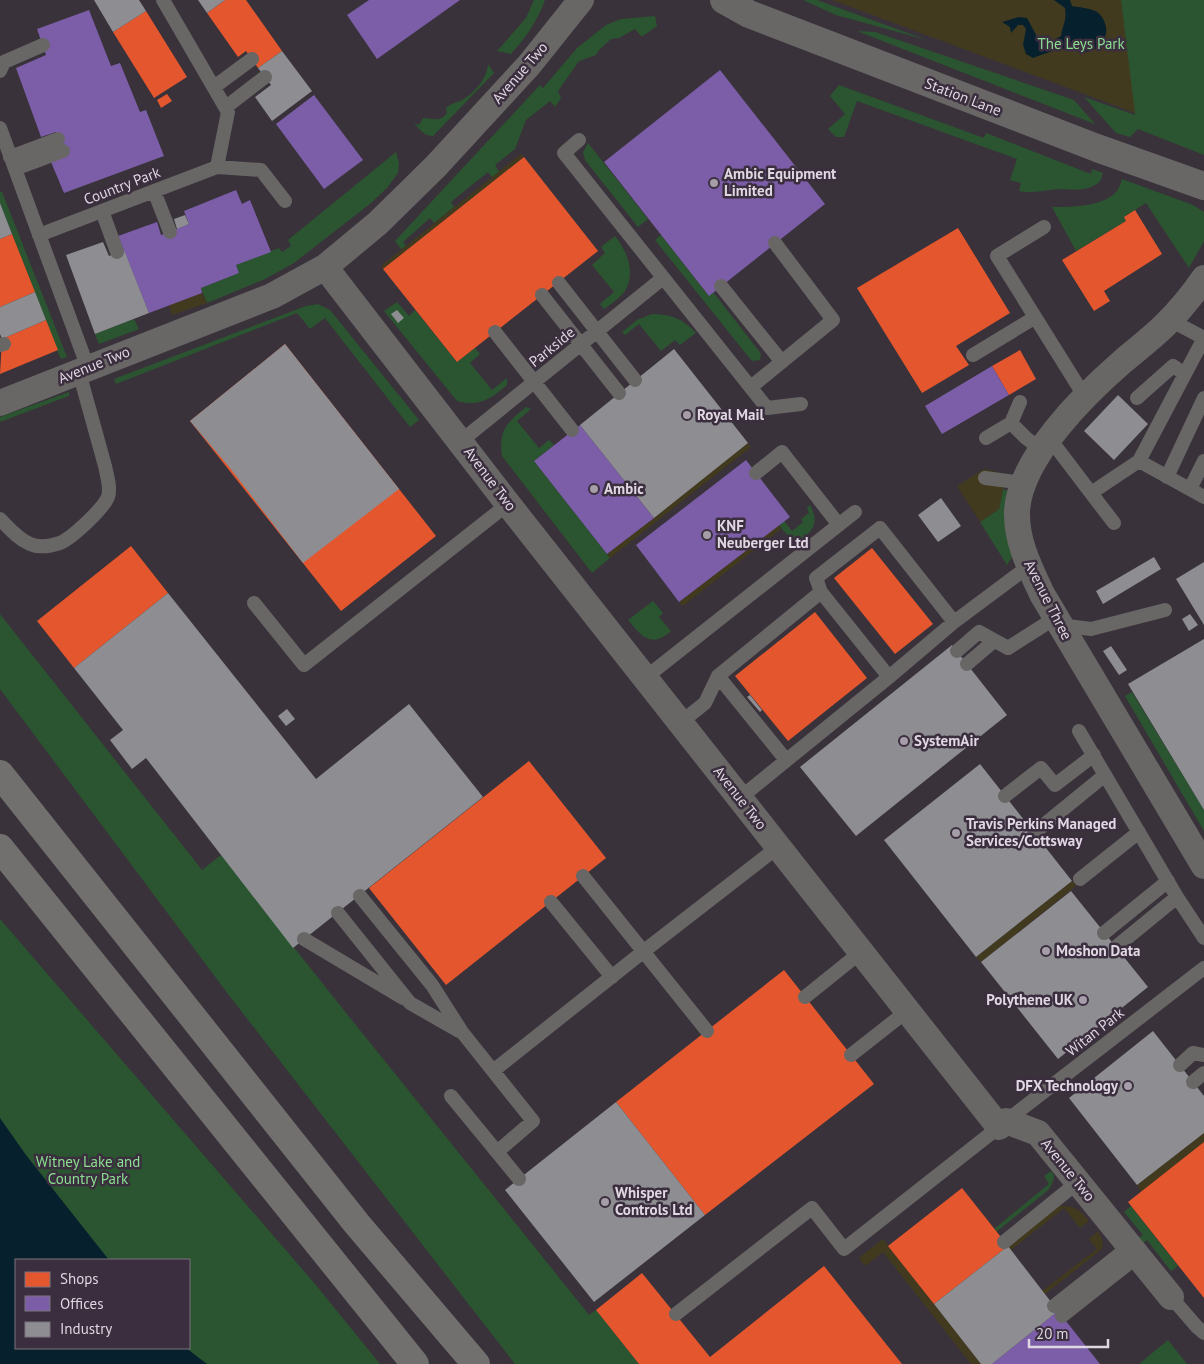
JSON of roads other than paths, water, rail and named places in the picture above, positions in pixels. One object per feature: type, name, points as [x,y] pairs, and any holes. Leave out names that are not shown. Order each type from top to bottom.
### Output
[{"type":"highway","points":[[0,774],[357,1224],[476,1364]]},
{"type":"highway","points":[[0,848],[415,1364]]},
{"type":"street","name":"Avenue Two","points":[[0,402],[272,296],[325,267],[378,223],[436,166],[529,65],[581,0]]},
{"type":"street","name":"Station Lane","points":[[724,0],[749,14],[1097,148],[1204,186]]},
{"type":"street","name":"Avenue Two","points":[[325,267],[462,441],[508,504],[907,1011],[1002,1124],[1038,1133],[1171,1297]]},
{"type":"street","name":"Avenue Three","points":[[1204,278],[1170,320],[1085,397],[1046,444],[1024,482],[1018,505],[1018,526],[1029,566],[1042,594],[1204,866]]},
{"type":"lane","points":[[164,0],[228,112],[217,167],[261,170],[285,201]]},
{"type":"lane","points":[[0,71],[4,62],[43,45]]},
{"type":"lane","points":[[214,88],[252,60]]},
{"type":"lane","points":[[226,107],[265,77]]},
{"type":"lane","points":[[0,128],[39,235],[83,370],[109,482],[108,496],[101,508],[62,542],[46,547],[30,544],[13,533],[0,519]]},
{"type":"lane","points":[[579,140],[564,152],[767,408],[801,404]]},
{"type":"lane","points":[[13,163],[61,145]]},
{"type":"lane","name":"Country Park","points":[[39,235],[217,167]]},
{"type":"lane","points":[[154,191],[170,232]]},
{"type":"lane","points":[[102,211],[117,252]]},
{"type":"lane","points":[[1044,227],[997,256],[1085,397]]},
{"type":"lane","points":[[751,387],[833,320],[775,243]]},
{"type":"lane","name":"Parkside","points":[[462,441],[663,278]]},
{"type":"lane","points":[[559,282],[635,380]]},
{"type":"lane","points":[[721,286],[782,362]]},
{"type":"lane","points":[[542,295],[619,393]]},
{"type":"lane","points":[[973,355],[1034,318]]},
{"type":"lane","points":[[1092,493],[1139,461],[1204,338],[1170,320]]},
{"type":"lane","points":[[495,332],[572,430]]},
{"type":"lane","points":[[1136,398],[1173,366],[1185,374]]},
{"type":"lane","points":[[1167,477],[1204,398]]},
{"type":"lane","points":[[986,438],[1011,423],[1020,402]]},
{"type":"lane","points":[[1011,423],[1026,438],[1046,444],[1092,493],[1114,523]]},
{"type":"lane","points":[[756,473],[782,452],[838,525]]},
{"type":"lane","points":[[1139,461],[1204,497]]},
{"type":"lane","points":[[1190,489],[1204,461]]},
{"type":"lane","points":[[985,478],[1024,482]]},
{"type":"lane","points":[[254,603],[304,665],[508,504]]},
{"type":"lane","points":[[645,678],[855,512]]},
{"type":"lane","points":[[889,678],[821,592],[816,578],[880,528],[954,622]]},
{"type":"lane","points":[[740,798],[889,678],[954,622],[1029,566]]},
{"type":"lane","points":[[680,723],[705,703],[718,676],[821,592]]},
{"type":"lane","points":[[957,651],[979,632],[1008,648],[1057,621],[1091,630],[1165,610]]},
{"type":"lane","points":[[967,664],[994,641]]},
{"type":"lane","points":[[718,676],[786,760]]},
{"type":"lane","points":[[1079,731],[1177,897],[1204,938]]},
{"type":"lane","points":[[1005,796],[1041,768],[1055,785],[1094,755]]},
{"type":"lane","points":[[1034,833],[1105,775]]},
{"type":"lane","points":[[1080,879],[1139,832]]},
{"type":"lane","points":[[493,1071],[778,847]]},
{"type":"lane","points":[[583,876],[707,1031]]},
{"type":"lane","points":[[1104,933],[1168,881]]},
{"type":"lane","points":[[360,896],[432,985],[462,1032],[533,1121],[497,1152]]},
{"type":"lane","points":[[1116,947],[1177,897]]},
{"type":"lane","points":[[551,902],[612,976]]},
{"type":"lane","points":[[338,913],[410,1003]]},
{"type":"lane","points":[[304,939],[462,1032]]},
{"type":"lane","points":[[805,997],[861,952]]},
{"type":"lane","name":"Witan Park","points":[[676,1314],[812,1208],[844,1249],[1204,968]]},
{"type":"lane","points":[[852,1055],[907,1011]]},
{"type":"lane","points":[[1180,1065],[1193,1053],[1204,1055]]},
{"type":"lane","points":[[450,1096],[519,1179]]},
{"type":"lane","points":[[1004,1242],[1078,1182]]},
{"type":"lane","points":[[1058,1311],[1134,1251]]},
{"type":"lane","points":[[1171,1297],[1204,1333]]},
{"type":"water","points":[[1054,0],[1070,0],[1072,6],[1093,10],[1101,16],[1104,20],[1106,32],[1103,41],[1097,48],[1088,52],[1063,49],[1033,58],[1026,54],[1023,45],[1026,29],[1023,25],[1018,25],[1011,33],[1010,27],[1002,22],[1019,17],[1027,18],[1040,42],[1050,42],[1061,36],[1066,16],[1065,8]]},
{"type":"water","points":[[0,1118],[26,1155],[108,1259],[15,1259],[15,1349],[187,1349],[207,1364],[0,1364]]},
{"type":"place","name":"Ambic Equipment Limited","points":[[714,183]]},
{"type":"place","name":"Royal Mail","points":[[687,415]]},
{"type":"place","name":"Ambic","points":[[594,489]]},
{"type":"place","name":"KNF Neuberger Ltd","points":[[707,535]]},
{"type":"place","name":"SystemAir","points":[[904,741]]},
{"type":"place","name":"Travis Perkins Managed Services/Cottsway","points":[[956,833]]},
{"type":"place","name":"Moshon Data","points":[[1046,951]]},
{"type":"place","name":"Polythene UK","points":[[1083,1000]]},
{"type":"place","name":"DFX Technology","points":[[1128,1086]]},
{"type":"place","name":"Whisper Controls Ltd","points":[[605,1202]]},
{"type":"park label","name":"The Leys Park","points":[[1081,44]]},
{"type":"park label","name":"Witney Lake and Country Park","points":[[88,1170]]}]
